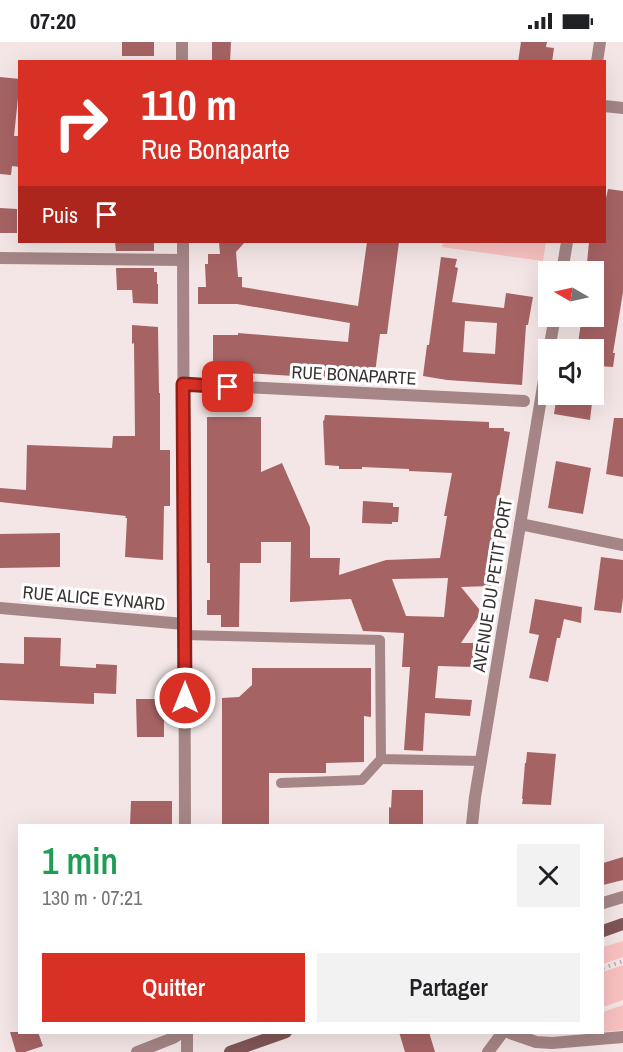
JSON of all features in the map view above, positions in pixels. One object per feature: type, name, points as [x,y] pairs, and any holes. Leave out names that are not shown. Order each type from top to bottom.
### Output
[{"type":"main road","points":[[604,931],[623,924]]},
{"type":"main road","points":[[230,1052],[280,1034]]},
{"type":"street","points":[[182,42],[182,60]]},
{"type":"street","points":[[597,60],[600,42]]},
{"type":"street","points":[[606,106],[623,108]]},
{"type":"street","points":[[183,243],[185,824]]},
{"type":"street","points":[[564,261],[567,243]]},
{"type":"street","points":[[0,258],[182,260]]},
{"type":"street","name":"RUE BONAPARTE","points":[[183,384],[524,401]]},
{"type":"street","name":"AVENUE DU PETIT PORT","points":[[472,824],[540,405]]},
{"type":"street","points":[[520,524],[623,545]]},
{"type":"street","name":"RUE ALICE EYNARD","points":[[0,608],[184,630]]},
{"type":"street","points":[[604,903],[623,897]]},
{"type":"street","points":[[137,1052],[179,1034]]},
{"type":"street","points":[[187,1034],[187,1052]]},
{"type":"street","points":[[488,1052],[506,1034]]},
{"type":"street","points":[[496,1052],[507,1034]]},
{"type":"street","points":[[514,1034],[552,1043],[623,1037]]},
{"type":"street","points":[[532,1034],[552,1043]]},
{"type":"lane","points":[[184,630],[380,640],[381,759],[362,780],[281,783]]},
{"type":"lane","points":[[381,759],[481,761]]},
{"type":"path","points":[[604,968],[623,961]]},
{"type":"shaded area","points":[[443,243],[546,243],[543,261],[442,247]]},
{"type":"shaded area","points":[[623,941],[623,957],[604,964],[604,947]]},
{"type":"shaded area","points":[[623,965],[623,1000],[604,1007],[604,972]]},
{"type":"shaded area","points":[[623,1005],[623,1030],[604,1032],[604,1012]]},
{"type":"building","points":[[122,42],[154,42],[154,56],[122,56]]},
{"type":"building","points":[[212,42],[231,42],[230,60],[212,60]]},
{"type":"building","points":[[521,42],[547,42],[546,47],[554,48],[552,60],[518,60]]},
{"type":"building","points":[[0,77],[18,79],[14,136],[18,136],[18,167],[12,166],[11,175],[0,174]]},
{"type":"building","points":[[608,189],[623,191],[623,292],[613,353],[615,353],[613,367],[604,366],[604,339],[579,339],[580,327],[604,327],[604,261],[587,261],[589,243],[606,243]]},
{"type":"building","points":[[0,208],[17,209],[17,233],[0,233]]},
{"type":"building","points":[[115,243],[154,243],[154,251],[116,251]]},
{"type":"building","points":[[219,243],[244,243],[236,252],[238,277],[242,277],[242,287],[358,306],[367,243],[399,243],[387,334],[380,334],[374,381],[213,371],[213,335],[238,335],[238,333],[348,342],[350,323],[237,304],[198,304],[198,287],[206,287],[205,264],[208,264],[208,254],[220,254]]},
{"type":"building","points":[[441,257],[457,259],[455,267],[458,268],[452,302],[504,308],[506,293],[533,297],[528,325],[526,325],[522,385],[447,380],[423,376],[427,345],[429,345]],"holes":[[[465,321],[497,323],[495,354],[463,352]]]},
{"type":"building","points":[[116,268],[154,268],[154,272],[157,272],[158,304],[133,303],[132,290],[117,290]]},
{"type":"building","points":[[132,325],[158,327],[160,450],[170,450],[170,506],[164,506],[163,560],[125,557],[126,516],[0,502],[0,488],[26,490],[27,445],[112,448],[113,436],[135,436]]},
{"type":"building","points":[[555,405],[592,405],[590,420],[554,414]]},
{"type":"building","points":[[325,415],[489,422],[489,428],[504,428],[504,431],[510,432],[489,557],[496,557],[491,586],[461,587],[479,609],[479,616],[461,643],[473,643],[473,667],[438,666],[435,698],[472,700],[470,716],[425,713],[423,751],[404,750],[410,667],[402,667],[404,633],[363,631],[351,599],[290,602],[291,542],[261,542],[261,563],[240,563],[239,627],[221,627],[221,615],[207,615],[207,600],[210,600],[210,563],[207,563],[207,417],[261,417],[261,472],[282,463],[310,527],[310,558],[340,558],[339,575],[386,560],[440,558],[447,516],[444,516],[452,473],[362,467],[362,469],[339,469],[339,466],[325,465]],"holes":[[[448,578],[444,617],[406,616],[392,579]]]},
{"type":"building","points":[[614,418],[623,418],[623,477],[606,474]]},
{"type":"building","points":[[556,461],[591,468],[583,514],[548,508]]},
{"type":"building","points":[[363,501],[393,503],[393,507],[399,507],[398,522],[392,522],[392,524],[362,523]]},
{"type":"building","points":[[60,533],[60,567],[0,568],[0,534]]},
{"type":"building","points":[[601,557],[623,560],[621,613],[594,610]]},
{"type":"building","points":[[535,599],[582,607],[581,623],[564,619],[560,638],[557,638],[548,682],[529,678],[539,635],[529,633]]},
{"type":"building","points":[[24,637],[61,638],[60,666],[96,668],[96,664],[117,665],[116,694],[94,693],[94,704],[0,700],[0,663],[24,664]]},
{"type":"building","points":[[252,668],[371,668],[371,717],[364,716],[364,762],[326,763],[326,773],[269,773],[269,824],[222,824],[222,698],[239,697],[252,685]]},
{"type":"building","points":[[136,699],[164,699],[164,737],[137,737]]},
{"type":"building","points":[[527,752],[556,754],[551,805],[522,804]]},
{"type":"building","points":[[392,790],[423,790],[423,824],[389,824],[389,807],[391,808]]},
{"type":"building","points":[[131,801],[172,801],[172,824],[130,824]]},
{"type":"building","points":[[623,857],[623,880],[604,885],[604,863]]},
{"type":"building","points":[[10,1032],[39,1034],[43,1046],[25,1052],[16,1052]]},
{"type":"building","points":[[400,1034],[430,1034],[435,1052],[405,1052]]},
{"type":"route","points":[[185,698],[183,384],[228,387]]}]
